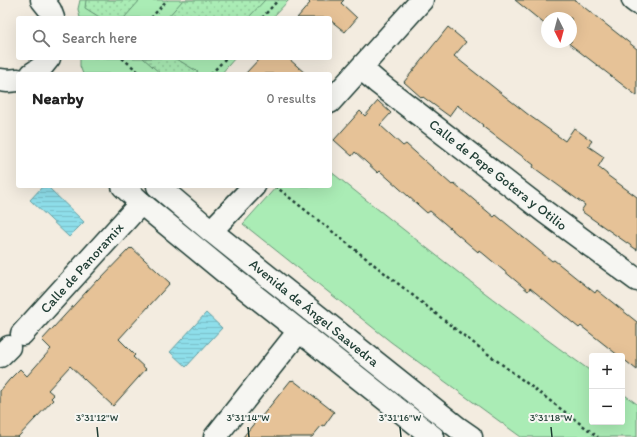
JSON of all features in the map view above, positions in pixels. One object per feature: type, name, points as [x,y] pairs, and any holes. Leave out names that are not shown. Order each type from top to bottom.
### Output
[{"type":"street","points":[[42,0],[50,10],[52,16]]},
{"type":"street","points":[[332,100],[422,0]]},
{"type":"street","points":[[633,0],[637,3]]},
{"type":"street","points":[[35,72],[41,68],[47,60]]},
{"type":"street","points":[[54,60],[59,72]]},
{"type":"street","name":"Calle de Pepe Gotera y Otilio","points":[[360,68],[545,212],[637,280]]},
{"type":"street","name":"Avenida de Ángel Saavedra","points":[[125,188],[141,203],[226,273],[433,437]]},
{"type":"street","name":"Avenida de Ángel Saavedra","points":[[160,188],[211,231],[471,437]]},
{"type":"street","points":[[211,231],[252,188]]},
{"type":"street","name":"Calle de Panoramix","points":[[10,346],[141,203]]},
{"type":"street","points":[[215,437],[299,331]]},
{"type":"path","points":[[152,16],[167,0]]},
{"type":"path","points":[[264,16],[278,0]]},
{"type":"path","points":[[124,60],[139,72]]},
{"type":"path","points":[[213,72],[224,60]]},
{"type":"path","points":[[278,188],[459,332],[598,437]]},
{"type":"green space","points":[[80,0],[289,0],[274,16],[80,16],[78,9]]},
{"type":"green space","points":[[86,0],[140,0],[126,16],[98,16],[85,8]]},
{"type":"green space","points":[[183,0],[265,0],[250,16],[169,16]]},
{"type":"green space","points":[[80,60],[233,60],[223,72],[82,72]]},
{"type":"green space","points":[[145,60],[178,60],[198,72],[159,72]]},
{"type":"green space","points":[[332,173],[525,323],[589,370],[589,425],[625,425],[625,395],[637,404],[637,437],[521,437],[391,342],[243,224],[275,188],[332,188]]},
{"type":"water","points":[[41,188],[49,188],[84,222],[69,237],[30,200]]},
{"type":"water","points":[[206,313],[222,328],[186,367],[170,352]]},
{"type":"building","points":[[307,0],[344,0],[341,3],[357,18],[345,32],[332,22],[332,16],[299,16],[310,3]]},
{"type":"building","points":[[515,0],[575,0],[637,49],[637,96],[575,48],[577,48],[577,12],[541,12],[541,21]]},
{"type":"building","points":[[448,27],[466,42],[454,56],[530,116],[565,141],[574,128],[592,141],[588,146],[604,157],[598,167],[637,197],[637,250],[581,211],[585,205],[533,167],[534,165],[457,105],[449,116],[423,97],[422,98],[404,82]]},
{"type":"building","points":[[258,60],[290,60],[304,72],[247,72]]},
{"type":"building","points":[[378,101],[391,113],[380,125],[403,146],[406,144],[452,185],[454,183],[494,217],[496,215],[552,261],[554,260],[595,293],[597,290],[637,322],[637,370],[625,360],[625,353],[615,353],[581,326],[579,328],[530,288],[528,291],[479,250],[478,252],[430,211],[427,213],[380,171],[378,173],[355,152],[352,156],[334,140],[360,111],[365,116]]},
{"type":"building","points":[[130,248],[132,248],[170,283],[119,339],[135,355],[133,357],[146,369],[113,406],[70,366],[48,390],[54,395],[51,398],[53,400],[18,437],[0,437],[0,391],[20,369],[27,376],[51,349],[42,340],[97,280],[98,281]]},
{"type":"building","points":[[291,380],[334,412],[324,426],[322,425],[312,437],[243,437],[261,415],[262,416]]}]
